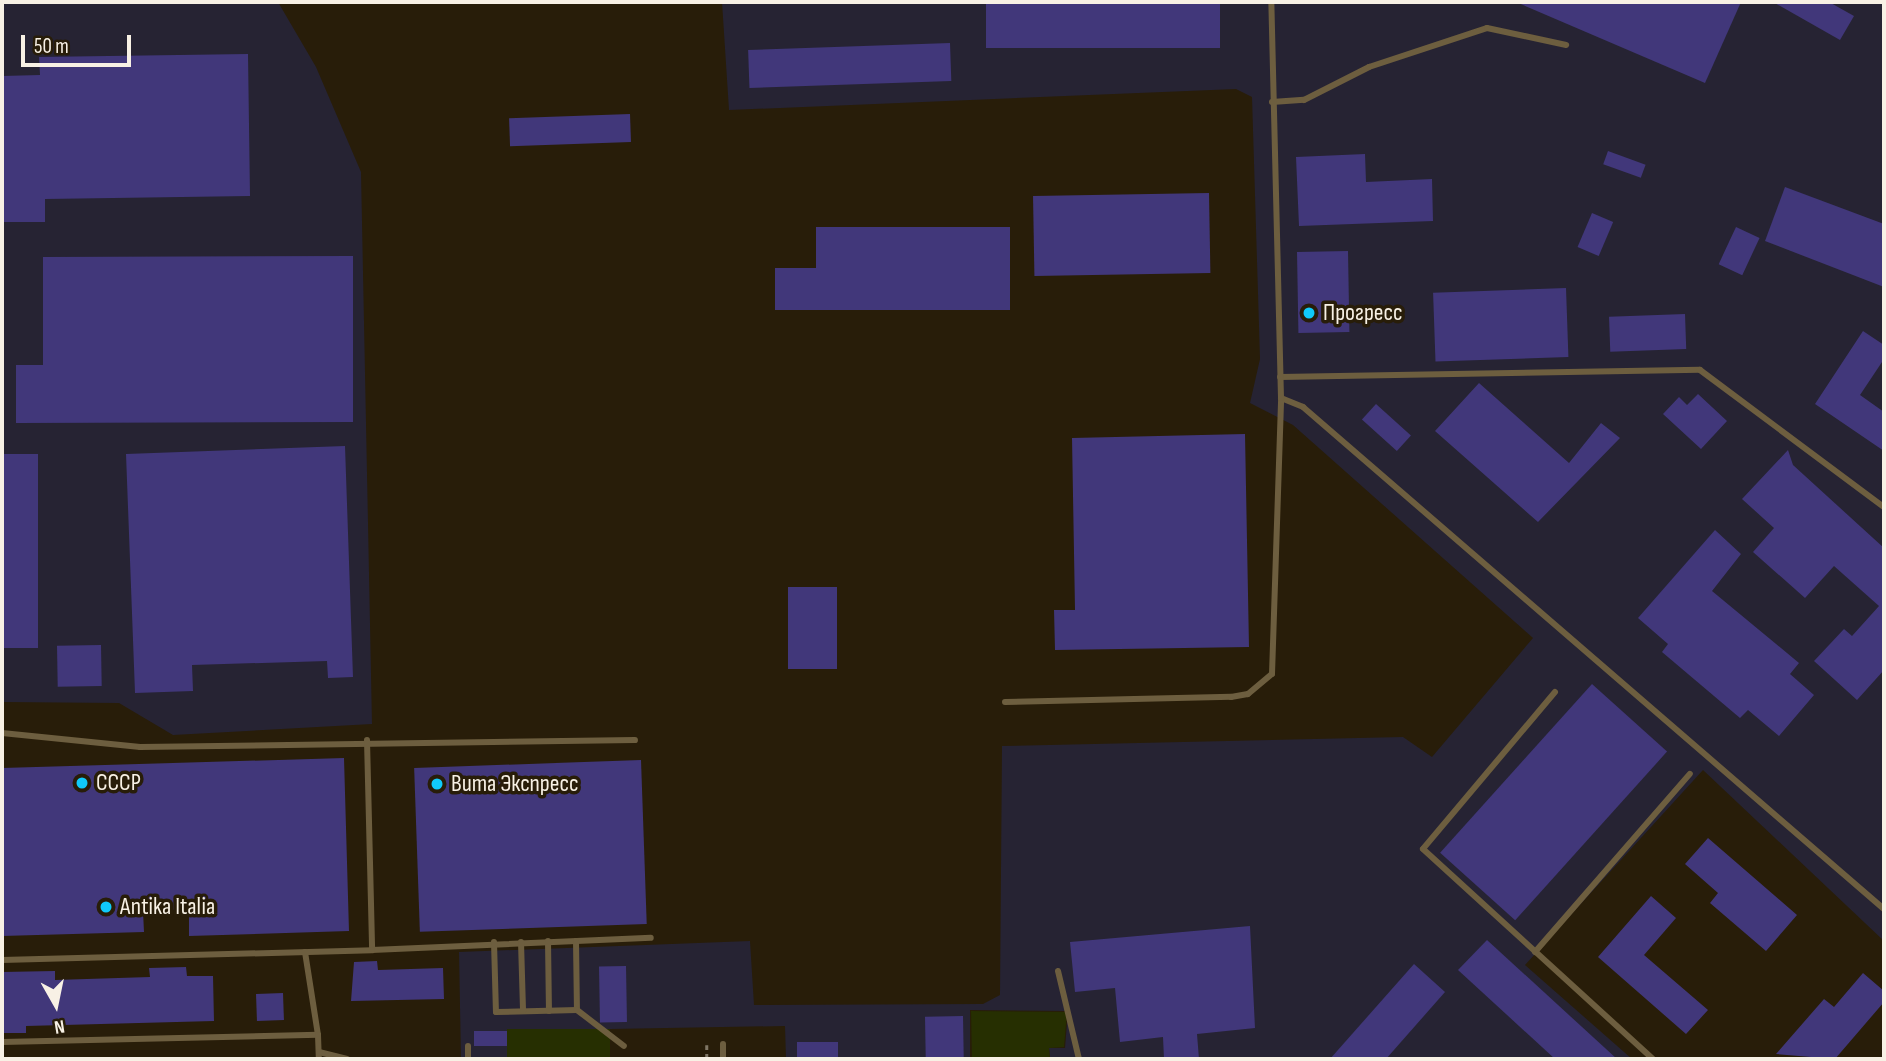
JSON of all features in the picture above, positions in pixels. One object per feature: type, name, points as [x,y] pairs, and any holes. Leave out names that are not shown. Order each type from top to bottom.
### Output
[{"type":"lane","points":[[1005,702],[1231,697],[1263,685],[1275,656],[1281,398],[1271,2]]},
{"type":"lane","points":[[1272,102],[1304,100],[1369,67],[1488,28],[1566,45]]},
{"type":"lane","points":[[1280,377],[1700,370],[1884,507]]},
{"type":"lane","points":[[1281,398],[1303,407],[1884,909]]},
{"type":"lane","points":[[1555,692],[1423,849],[1653,1059]]},
{"type":"lane","points":[[2,733],[140,747],[368,740],[424,747],[635,740]]},
{"type":"lane","points":[[368,740],[373,950]]},
{"type":"lane","points":[[1535,952],[1690,774]]},
{"type":"lane","points":[[2,960],[373,950],[494,942],[651,938]]},
{"type":"lane","points":[[548,941],[549,1010]]},
{"type":"lane","points":[[576,941],[577,1010]]},
{"type":"lane","points":[[494,942],[496,1012],[577,1010],[624,1046]]},
{"type":"lane","points":[[521,942],[523,1011]]},
{"type":"lane","points":[[305,952],[319,1056],[347,1059]]},
{"type":"lane","points":[[1058,971],[1079,1059]]},
{"type":"lane","points":[[2,1042],[318,1035]]},
{"type":"lane","points":[[723,1044],[723,1059]]},
{"type":"lane","points":[[468,1046],[468,1059]]},
{"type":"path","points":[[707,1045],[707,1059]]},
{"type":"shaded area","points":[[2,2],[278,2],[316,67],[361,172],[372,724],[173,735],[119,703],[2,702]]},
{"type":"shaded area","points":[[722,2],[1884,2],[1884,941],[1703,770],[1525,965],[1632,1059],[1050,1059],[1049,1048],[1065,1048],[1068,1011],[970,1010],[970,1059],[786,1059],[785,1026],[610,1029],[610,1059],[461,1059],[459,952],[750,941],[754,1005],[983,1004],[1000,995],[1002,746],[1403,737],[1432,757],[1533,638],[1293,425],[1250,403],[1260,359],[1252,97],[1236,89],[729,110]]},
{"type":"green space","points":[[971,1011],[1067,1012],[1064,1047],[1049,1048],[1050,1059],[972,1059]]},
{"type":"green space","points":[[507,1029],[610,1029],[610,1059],[507,1059]]},
{"type":"building","points":[[986,2],[1220,2],[1220,48],[986,48]]},
{"type":"building","points":[[1516,2],[1741,2],[1705,83]]},
{"type":"building","points":[[1773,2],[1829,2],[1854,16],[1840,40]]},
{"type":"building","points":[[950,43],[951,81],[749,88],[748,50]]},
{"type":"building","points":[[248,54],[250,196],[45,199],[45,222],[2,222],[2,76],[40,75],[39,57]]},
{"type":"building","points":[[630,114],[631,142],[510,146],[509,118]]},
{"type":"building","points":[[1608,151],[1646,165],[1641,178],[1603,164]]},
{"type":"building","points":[[1365,154],[1366,182],[1432,179],[1433,221],[1299,226],[1296,157]]},
{"type":"building","points":[[1785,187],[1884,224],[1884,287],[1765,241]]},
{"type":"building","points":[[1209,193],[1210,273],[1034,276],[1033,196]]},
{"type":"building","points":[[1592,213],[1613,222],[1599,256],[1578,247]]},
{"type":"building","points":[[816,227],[1010,227],[1010,310],[775,310],[775,268],[816,268]]},
{"type":"building","points":[[1736,227],[1760,238],[1742,275],[1719,264]]},
{"type":"building","points":[[1348,251],[1349,332],[1298,333],[1297,252]]},
{"type":"building","points":[[353,256],[353,422],[16,423],[16,365],[43,365],[43,257]]},
{"type":"building","points":[[1566,288],[1568,357],[1435,362],[1433,293]]},
{"type":"building","points":[[1685,314],[1686,349],[1610,352],[1609,317]]},
{"type":"building","points":[[1863,331],[1884,345],[1884,359],[1860,395],[1884,412],[1884,451],[1815,404]]},
{"type":"building","points":[[1479,383],[1569,463],[1601,423],[1620,438],[1538,522],[1435,431]]},
{"type":"building","points":[[1698,394],[1727,421],[1701,449],[1663,414],[1679,397],[1687,405]]},
{"type":"building","points":[[1376,404],[1411,435],[1397,451],[1362,420]]},
{"type":"building","points":[[1245,434],[1249,647],[1055,650],[1054,610],[1075,610],[1072,438]]},
{"type":"building","points":[[345,446],[353,677],[328,678],[327,661],[192,665],[193,691],[135,693],[126,454]]},
{"type":"building","points":[[1788,450],[1793,465],[1884,548],[1884,670],[1857,700],[1814,661],[1844,629],[1852,636],[1879,606],[1834,566],[1805,598],[1753,552],[1774,528],[1742,499]]},
{"type":"building","points":[[2,454],[38,454],[38,648],[2,648]]},
{"type":"building","points":[[1715,530],[1741,554],[1712,591],[1799,663],[1790,674],[1814,695],[1779,736],[1748,710],[1740,718],[1662,652],[1668,644],[1638,618]]},
{"type":"building","points":[[788,587],[837,587],[837,669],[788,669]]},
{"type":"building","points":[[101,645],[102,686],[58,687],[57,646]]},
{"type":"building","points":[[1592,684],[1667,752],[1515,920],[1440,853]]},
{"type":"building","points":[[344,758],[349,931],[189,936],[189,909],[143,911],[144,932],[2,936],[2,768]]},
{"type":"building","points":[[641,760],[647,924],[420,932],[414,768]]},
{"type":"building","points":[[1708,838],[1797,915],[1766,951],[1710,903],[1718,893],[1685,864]]},
{"type":"building","points":[[1651,896],[1676,918],[1644,955],[1708,1010],[1686,1034],[1598,957]]},
{"type":"building","points":[[1250,926],[1255,1028],[1197,1034],[1199,1059],[1164,1059],[1163,1037],[1120,1042],[1115,988],[1075,992],[1070,942]]},
{"type":"building","points":[[1487,940],[1617,1059],[1555,1059],[1458,970]]},
{"type":"building","points":[[377,961],[378,970],[443,968],[444,999],[351,1001],[354,962]]},
{"type":"building","points":[[1414,964],[1445,992],[1386,1059],[1330,1059]]},
{"type":"building","points":[[599,966],[626,966],[627,1022],[600,1022]]},
{"type":"building","points":[[186,967],[187,976],[213,976],[214,1021],[26,1026],[26,1033],[2,1033],[2,972],[55,971],[55,980],[150,977],[149,968]]},
{"type":"building","points":[[1863,973],[1884,991],[1884,1002],[1835,1059],[1776,1054],[1824,999],[1834,1007]]},
{"type":"building","points":[[283,993],[284,1020],[257,1021],[256,994]]},
{"type":"building","points":[[963,1016],[964,1059],[926,1059],[925,1017]]},
{"type":"building","points":[[474,1031],[507,1031],[507,1046],[474,1046]]},
{"type":"building","points":[[797,1042],[838,1042],[838,1059],[797,1059]]},
{"type":"place","name":"Прогресс","points":[[1309,313]]},
{"type":"place","name":"СССР","points":[[82,783]]},
{"type":"place","name":"Вита Экспресс","points":[[437,784]]},
{"type":"place","name":"Antika Italia","points":[[106,907]]}]
